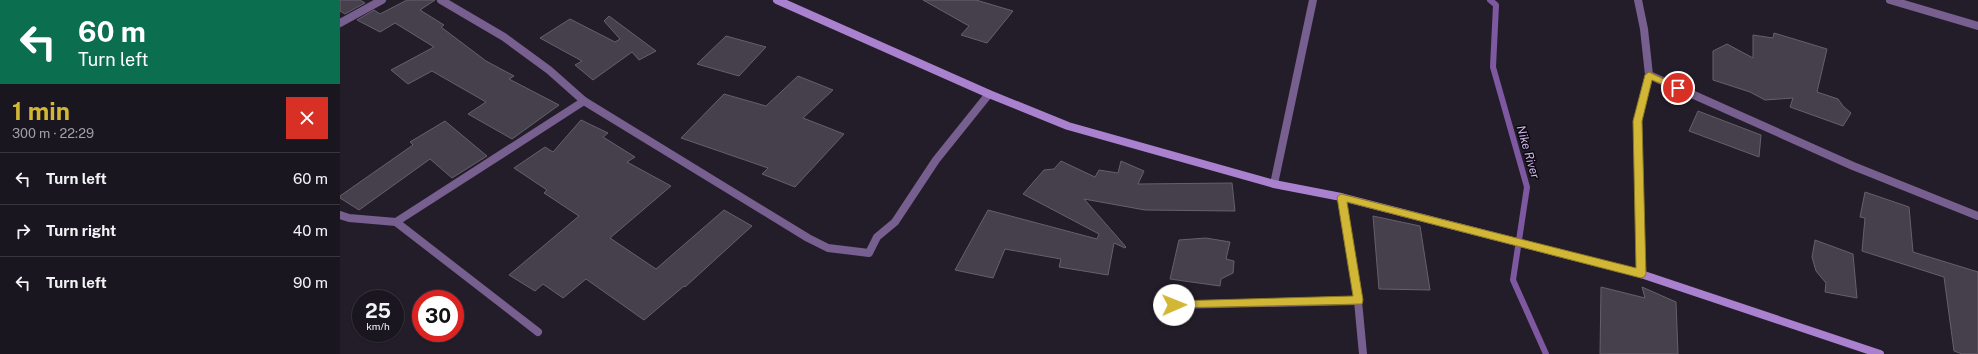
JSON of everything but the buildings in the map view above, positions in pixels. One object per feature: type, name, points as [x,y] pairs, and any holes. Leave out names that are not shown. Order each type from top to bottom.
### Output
[{"type":"main road","points":[[777,0],[989,94],[1068,126],[1274,184],[1341,197],[1641,274],[1880,354]]},
{"type":"street","points":[[340,23],[382,0]]},
{"type":"street","points":[[441,0],[504,37],[549,70],[584,101],[808,238],[828,248],[869,253],[877,236],[896,222],[936,160],[989,94]]},
{"type":"street","points":[[1274,184],[1313,0]]},
{"type":"street","points":[[1638,0],[1644,29],[1649,75],[1638,121],[1641,274]]},
{"type":"street","points":[[1890,0],[1978,26]]},
{"type":"street","points":[[1649,75],[1853,166],[1978,216]]},
{"type":"street","points":[[396,222],[584,101]]},
{"type":"street","points":[[1341,197],[1358,300],[1363,354]]},
{"type":"street","points":[[340,215],[348,218],[396,222],[538,332]]},
{"type":"street","points":[[1174,305],[1358,300]]},
{"type":"waterway","name":"Nike River","points":[[1490,0],[1496,5],[1493,67],[1527,187],[1513,280],[1546,354]]},
{"type":"route","points":[[1174,305],[1358,300],[1341,197],[1641,274],[1638,121],[1649,75],[1678,88]]}]
